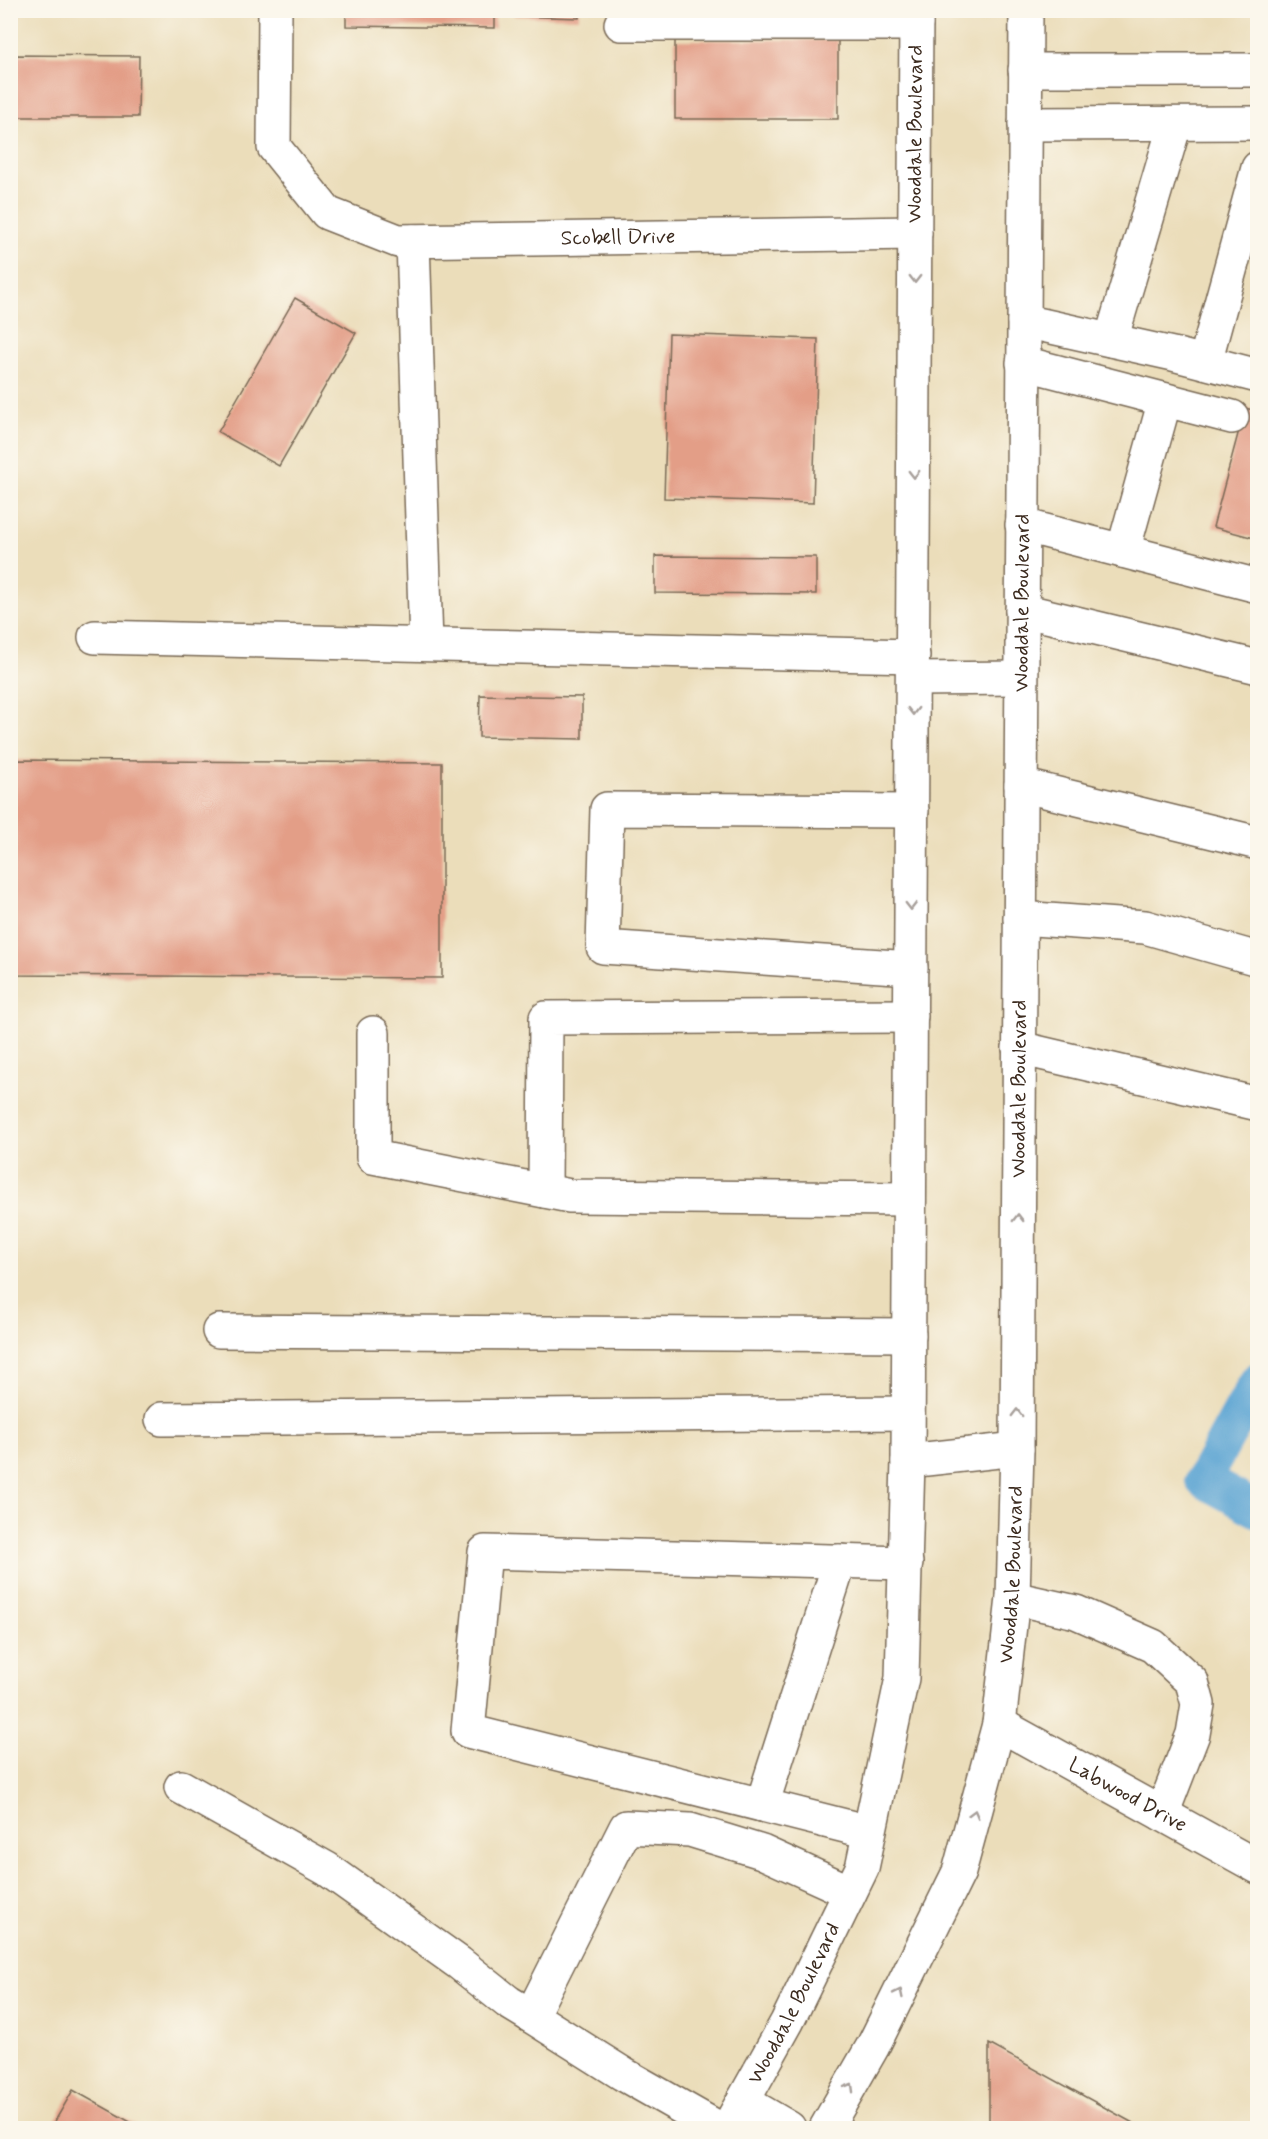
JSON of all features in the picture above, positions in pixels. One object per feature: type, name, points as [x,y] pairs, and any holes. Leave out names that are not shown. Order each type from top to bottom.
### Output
[{"type":"street","name":"Scobell Drive","points":[[275,10],[274,147],[327,213],[398,241],[915,233]]},
{"type":"street","name":"Wooddale Boulevard","points":[[826,2128],[873,2046],[958,1872],[999,1724],[1013,1598],[1017,1449],[1026,10]]},
{"type":"street","name":"Wooddale Boulevard","points":[[736,2115],[787,2022],[862,1868],[902,1678],[909,1413],[916,17]]},
{"type":"street","points":[[621,24],[916,17]]},
{"type":"street","points":[[1025,70],[1257,70]]},
{"type":"street","points":[[1025,124],[1257,123]]},
{"type":"street","points":[[1112,340],[1175,124]]},
{"type":"street","points":[[1205,362],[1257,168]]},
{"type":"street","points":[[413,241],[426,644]]},
{"type":"street","points":[[1024,321],[1257,376]]},
{"type":"street","points":[[1023,363],[1232,417]]},
{"type":"street","points":[[1123,551],[1165,400]]},
{"type":"street","points":[[1022,525],[1257,586]]},
{"type":"street","points":[[1022,610],[1257,667]]},
{"type":"street","points":[[95,637],[426,644],[913,667],[1022,678]]},
{"type":"street","points":[[1021,785],[1257,843]]},
{"type":"street","points":[[911,968],[603,947],[607,809],[912,811]]},
{"type":"street","points":[[1020,918],[1145,927],[1257,959]]},
{"type":"street","points":[[545,1191],[546,1018],[911,1016]]},
{"type":"street","points":[[373,1033],[373,1157],[570,1196],[909,1199]]},
{"type":"street","points":[[1019,1048],[1257,1104]]},
{"type":"street","points":[[219,1331],[909,1335]]},
{"type":"street","points":[[162,1419],[909,1413]]},
{"type":"street","points":[[908,1461],[1017,1449]]},
{"type":"street","points":[[869,1832],[468,1731],[485,1552],[906,1563]]},
{"type":"street","points":[[762,1805],[840,1561]]},
{"type":"street","points":[[1013,1598],[1076,1612],[1154,1646],[1192,1682],[1198,1704],[1193,1734],[1162,1814]]},
{"type":"street","name":"Labwood Drive","points":[[999,1724],[1257,1867]]},
{"type":"street","points":[[181,1787],[327,1869],[459,1963],[508,2002],[623,2074],[718,2128]]},
{"type":"street","points":[[531,2016],[626,1827],[690,1830],[762,1852],[850,1892]]},
{"type":"street","points":[[736,2115],[789,2128]]},
{"type":"building","points":[[346,10],[495,10],[495,28],[346,26]]},
{"type":"building","points":[[514,10],[579,10],[579,18],[514,16]]},
{"type":"building","points":[[675,40],[838,40],[838,119],[675,119]]},
{"type":"building","points":[[10,55],[139,56],[138,117],[10,117]]},
{"type":"building","points":[[295,298],[356,333],[279,466],[218,432]]},
{"type":"building","points":[[669,334],[818,339],[813,503],[664,498]]},
{"type":"building","points":[[1245,408],[1258,411],[1258,539],[1213,527]]},
{"type":"building","points":[[655,556],[816,557],[816,594],[655,593]]},
{"type":"building","points":[[480,695],[582,697],[582,739],[479,737]]},
{"type":"building","points":[[10,760],[442,763],[442,978],[10,975]]},
{"type":"building","points":[[989,2044],[1142,2128],[989,2128]]},
{"type":"building","points":[[73,2090],[141,2128],[51,2128]]},
{"type":"waterway","points":[[1258,1380],[1203,1480],[1258,1510]]}]
